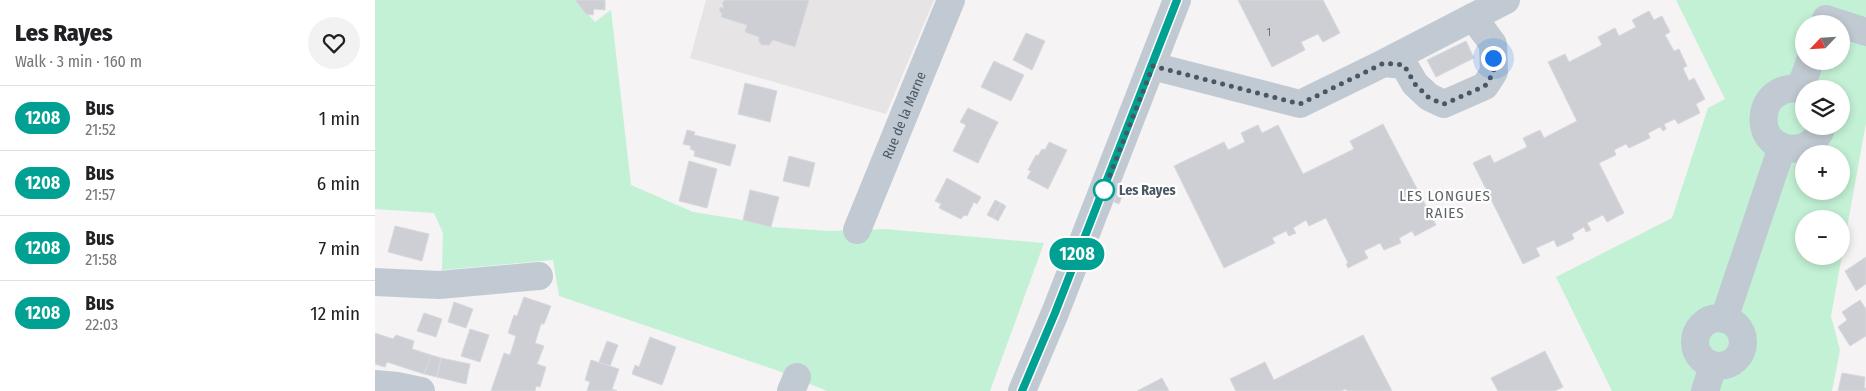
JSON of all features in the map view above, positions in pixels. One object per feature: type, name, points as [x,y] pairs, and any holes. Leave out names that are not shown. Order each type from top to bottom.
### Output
[{"type":"street","name":"Rue de la Marne","points":[[857,230],[951,0]]},
{"type":"street","points":[[1022,391],[1153,66],[1177,0]]},
{"type":"street","points":[[1153,66],[1300,104],[1506,0]]},
{"type":"street","points":[[1827,14],[1866,32]]},
{"type":"street","points":[[1384,63],[1404,65],[1415,84],[1429,98],[1444,104],[1485,86],[1494,72],[1493,44],[1473,17]]},
{"type":"street","points":[[1795,89],[1779,92],[1770,99],[1764,109],[1763,121],[1765,132],[1772,141],[1782,147],[1796,149],[1810,145],[1819,135]]},
{"type":"street","points":[[1709,379],[1704,362],[1698,356],[1694,343],[1695,338],[1699,328],[1705,322],[1713,319],[1724,319],[1782,147]]},
{"type":"street","points":[[375,282],[439,285],[539,276]]},
{"type":"street","points":[[375,384],[421,391]]},
{"type":"shaded area","points":[[706,0],[934,0],[886,114],[690,58]]},
{"type":"green space","points":[[375,0],[575,0],[595,22],[611,10],[631,185],[693,212],[743,220],[771,227],[830,231],[885,229],[1044,243],[990,391],[827,391],[776,370],[559,296],[553,260],[442,270],[443,233],[434,213],[375,209]]},
{"type":"green space","points":[[1676,0],[1866,0],[1866,123],[1850,211],[1795,210],[1795,265],[1840,265],[1831,316],[1840,350],[1832,391],[1612,391],[1556,277],[1672,218],[1708,108],[1725,99]]},
{"type":"building","points":[[575,0],[605,0],[605,10],[594,9],[593,15],[586,14]]},
{"type":"building","points":[[725,0],[809,0],[795,47],[773,40],[769,45],[762,45],[759,42],[759,37],[745,32],[747,25],[721,17],[722,14],[719,10],[724,7],[722,3]]},
{"type":"building","points":[[1238,0],[1323,0],[1340,33],[1323,42],[1318,34],[1301,42],[1305,50],[1272,67]]},
{"type":"building","points":[[1649,11],[1654,20],[1662,16],[1670,32],[1665,35],[1674,51],[1679,49],[1687,66],[1683,68],[1689,81],[1694,78],[1705,99],[1696,104],[1700,113],[1678,124],[1675,119],[1664,124],[1666,129],[1663,131],[1660,127],[1648,133],[1650,138],[1629,148],[1626,144],[1614,150],[1616,155],[1599,163],[1624,213],[1607,222],[1603,215],[1587,223],[1591,230],[1586,232],[1584,227],[1572,234],[1574,239],[1557,247],[1554,240],[1536,248],[1540,256],[1523,264],[1473,163],[1490,155],[1494,163],[1527,147],[1523,138],[1540,130],[1544,138],[1577,121],[1548,62],[1565,54],[1569,62],[1602,45],[1598,37],[1615,28],[1619,36],[1636,27],[1632,20]]},
{"type":"building","points":[[1026,33],[1045,41],[1032,70],[1013,60]]},
{"type":"building","points":[[1466,41],[1474,58],[1436,77],[1427,60]]},
{"type":"building","points":[[994,61],[1024,75],[1011,101],[981,87]]},
{"type":"building","points":[[745,83],[777,91],[770,122],[738,114]]},
{"type":"building","points":[[968,108],[998,122],[978,163],[953,151],[966,125],[960,122]]},
{"type":"building","points":[[1383,124],[1436,225],[1415,236],[1412,231],[1399,238],[1401,243],[1384,250],[1380,243],[1364,251],[1368,258],[1348,268],[1346,264],[1348,263],[1326,218],[1309,226],[1306,220],[1293,228],[1296,233],[1289,236],[1286,231],[1272,238],[1275,243],[1224,268],[1174,166],[1224,142],[1228,150],[1245,142],[1241,133],[1258,125],[1262,133],[1278,125],[1303,174],[1354,149],[1350,141]]},
{"type":"building","points":[[687,130],[695,132],[694,135],[736,145],[730,166],[694,156],[695,151],[690,149],[691,146],[683,144]]},
{"type":"building","points":[[1049,142],[1067,150],[1048,189],[1027,178],[1031,171],[1028,170],[1036,155],[1038,156],[1042,149],[1045,150]]},
{"type":"building","points":[[789,156],[815,163],[809,187],[783,181]]},
{"type":"building","points":[[689,161],[717,169],[707,208],[679,201]]},
{"type":"building","points":[[947,178],[981,197],[977,204],[974,202],[967,216],[964,215],[961,219],[939,208],[941,204],[935,201]]},
{"type":"building","points":[[1119,189],[1124,192],[1119,204],[1114,202]]},
{"type":"building","points":[[750,190],[779,197],[771,227],[743,220]]},
{"type":"building","points":[[995,200],[1001,203],[993,218],[987,215]]},
{"type":"building","points":[[1001,203],[1006,206],[998,221],[993,218]]},
{"type":"building","points":[[395,226],[429,234],[422,261],[388,252]]},
{"type":"building","points":[[1866,257],[1866,284],[1856,291],[1845,271]]},
{"type":"building","points":[[524,297],[551,306],[544,324],[541,324],[535,343],[544,346],[537,364],[546,367],[540,387],[536,386],[535,391],[491,391],[504,353],[510,355],[516,336],[508,333],[514,315],[517,316]]},
{"type":"building","points":[[1860,300],[1866,309],[1866,336],[1850,346],[1838,327],[1847,320],[1842,312]]},
{"type":"building","points":[[454,302],[473,309],[466,328],[448,322]]},
{"type":"building","points":[[424,313],[442,319],[436,337],[417,331]]},
{"type":"building","points":[[470,329],[489,335],[480,362],[461,356]]},
{"type":"building","points":[[375,333],[393,339],[396,335],[414,341],[412,349],[431,355],[424,374],[387,362],[385,367],[375,364]]},
{"type":"building","points":[[1363,335],[1392,391],[1347,391],[1346,389],[1341,391],[1236,391],[1230,379],[1265,362],[1274,380]]},
{"type":"building","points":[[650,337],[676,347],[662,385],[632,374],[635,365],[639,367]]},
{"type":"building","points":[[607,341],[618,345],[610,366],[599,362]]},
{"type":"building","points":[[1545,351],[1563,387],[1555,391],[1498,391],[1491,378]]},
{"type":"building","points":[[431,355],[441,358],[437,377],[424,374]]},
{"type":"building","points":[[441,358],[470,364],[466,384],[437,377]]},
{"type":"building","points":[[591,360],[619,369],[612,389],[617,391],[587,391],[590,382],[585,380]]},
{"type":"building","points":[[1842,373],[1865,377],[1864,388],[1866,388],[1866,391],[1838,391]]},
{"type":"building","points":[[1162,378],[1169,391],[1137,391]]},
{"type":"bus line","name":"1208","points":[[1022,391],[1102,195],[1177,0]]},
{"type":"place","name":"Les Rayes","points":[[1104,190]]},
{"type":"district","name":"LES LONGUES RAIES","points":[[1445,204]]},
{"type":"route","points":[[1104,190],[1102,195],[1153,66],[1300,104],[1384,63],[1404,65],[1415,84],[1429,98],[1444,104],[1485,86],[1494,72],[1493,58]]}]
